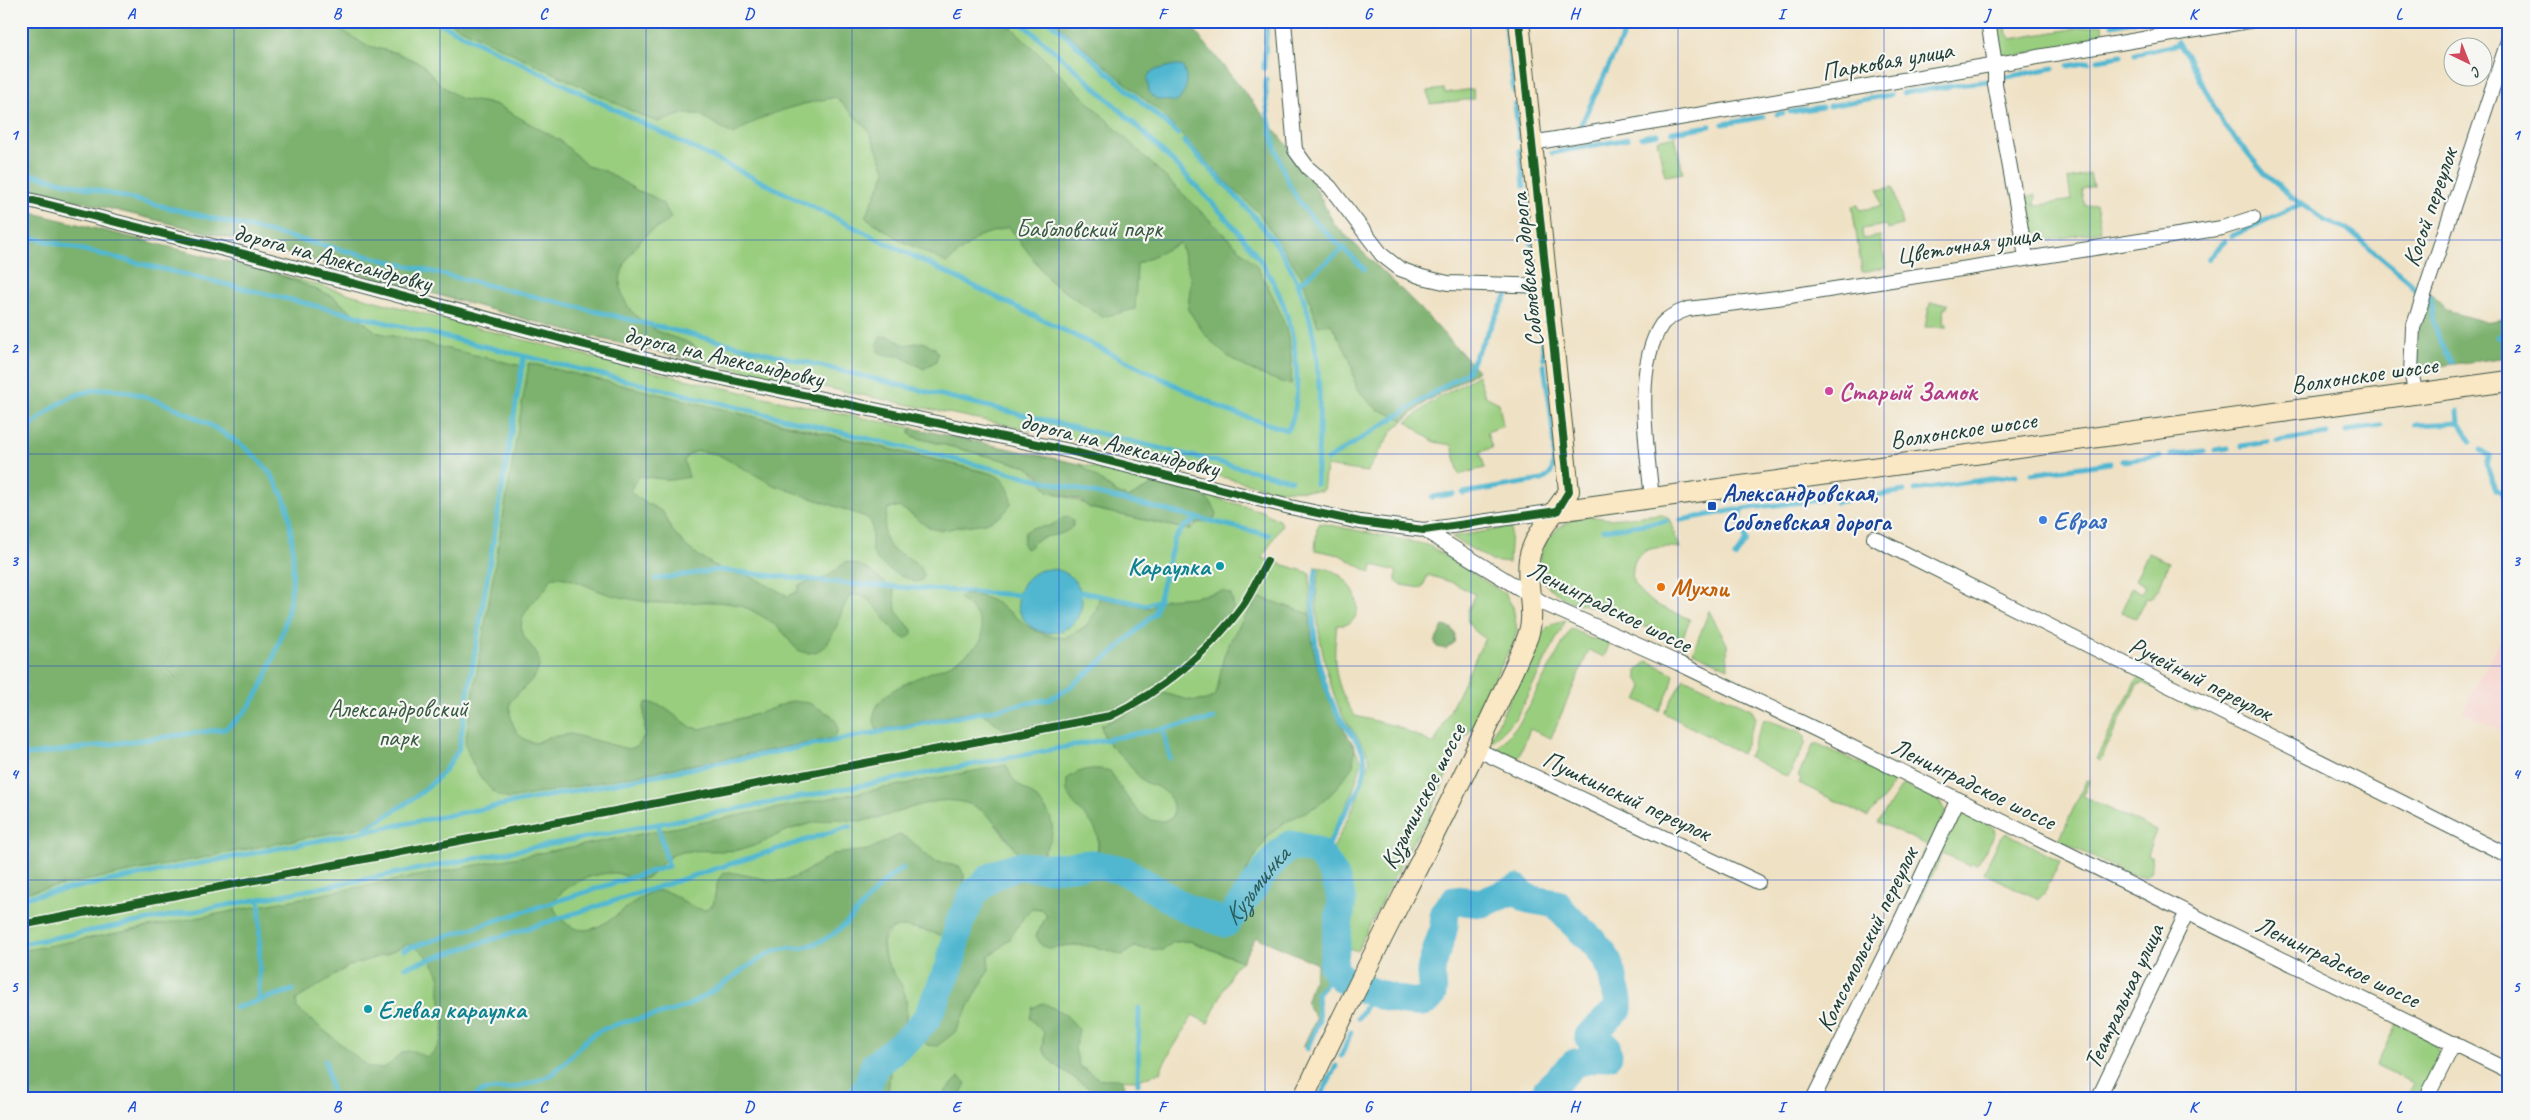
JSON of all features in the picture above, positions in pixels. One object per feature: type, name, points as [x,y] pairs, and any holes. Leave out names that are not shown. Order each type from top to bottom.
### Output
[{"type":"main road","name":"Соболевская дорога","points":[[1519,21],[1569,492],[1557,511]]},
{"type":"main road","name":"Волхонское шоссе","points":[[1557,511],[2509,381]]},
{"type":"main road","name":"Кузьминское шоссе","points":[[1303,1099],[1371,958],[1476,749],[1530,632],[1532,596],[1529,578],[1529,558],[1536,540],[1557,511]]},
{"type":"street","points":[[1284,21],[1294,150],[1308,168],[1330,187],[1382,255],[1400,270],[1448,283],[1548,286]]},
{"type":"street","points":[[1988,21],[1995,64],[1995,84],[2026,257]]},
{"type":"street","name":"Парковая улица","points":[[1532,143],[1633,128],[2249,21]]},
{"type":"street","name":"Косой переулок","points":[[2416,394],[2411,372],[2411,342],[2419,308],[2509,38]]},
{"type":"street","name":"дорога на Александровку","points":[[21,198],[244,254],[581,344],[708,375],[1070,451],[1290,507],[1389,527],[1424,530]]},
{"type":"street","name":"Цветочная улица","points":[[1652,498],[1644,390],[1646,370],[1662,325],[1676,313],[1688,309],[1786,297],[2026,257],[2222,228],[2253,218]]},
{"type":"street","name":"Волхонское шоссе","points":[[1424,530],[1557,511]]},
{"type":"street","name":"Ленинградское шоссе","points":[[1424,530],[1545,604],[1678,664],[1958,799],[2509,1071]]},
{"type":"street","name":"Ручейный переулок","points":[[1874,538],[2509,856]]},
{"type":"street","name":"Пушкинский переулок","points":[[1476,749],[1758,882]]},
{"type":"street","name":"Комсомольский переулок","points":[[1813,1099],[1888,948],[1958,799]]},
{"type":"street","name":"Театральная улица","points":[[2098,1099],[2187,912]]},
{"type":"street","points":[[2426,1099],[2454,1043]]},
{"type":"shaded area","points":[[2509,626],[2509,734],[2463,712],[2472,690]]},
{"type":"green space","name":"Баболовский парк","points":[[21,21],[1187,21],[1320,197],[1334,224],[1416,304],[1478,371],[1427,401],[1393,430],[1367,472],[1326,466],[1323,491],[1283,490],[1270,489],[1050,434],[707,363],[580,334],[246,242],[21,187]]},
{"type":"green space","points":[[21,21],[328,21],[365,45],[397,53],[422,64],[441,85],[461,99],[495,104],[561,141],[587,166],[605,171],[638,191],[652,196],[663,204],[671,217],[646,235],[634,249],[624,266],[621,288],[624,298],[636,316],[654,329],[693,345],[707,363],[580,334],[246,242],[21,187]]},
{"type":"green space","points":[[446,21],[1005,21],[1256,265],[1272,294],[1284,322],[1292,367],[1291,385],[1269,378],[1238,363],[1219,349],[1205,334],[1188,309],[1191,279],[1180,243],[1137,264],[1135,309],[1102,317],[1051,282],[1009,227],[979,236],[947,263],[902,241],[865,217],[886,172],[869,131],[836,97],[782,110],[758,120],[733,135],[699,114],[683,114],[658,122]]},
{"type":"green space","points":[[1053,21],[1187,21],[1304,166],[1334,224],[1416,304],[1478,371],[1427,401],[1404,420],[1377,409],[1356,386],[1350,359],[1331,324],[1318,326],[1302,277],[1259,213],[1222,178],[1160,112]]},
{"type":"green space","points":[[2005,21],[2007,34],[2011,39],[2103,24],[2104,39],[2006,58],[1999,55],[1992,29],[1997,22]]},
{"type":"green space","points":[[1444,89],[1445,93],[1473,89],[1474,99],[1430,104],[1428,91]]},
{"type":"green space","points":[[1675,136],[1683,173],[1665,176],[1657,140]]},
{"type":"green space","points":[[2090,174],[2093,186],[2082,189],[2082,191],[2085,206],[2096,204],[2101,231],[2035,243],[2027,198],[2036,195],[2035,206],[2071,200],[2068,179]]},
{"type":"green space","points":[[1893,187],[1902,225],[1888,229],[1886,225],[1862,229],[1863,239],[1880,236],[1886,267],[1862,272],[1852,206],[1858,205],[1860,210],[1881,206],[1878,190]]},
{"type":"green space","points":[[21,210],[278,274],[332,296],[376,332],[522,366],[458,748],[442,772],[409,800],[366,826],[21,893]]},
{"type":"green space","name":"Александровский парк","points":[[21,248],[375,331],[332,296],[278,274],[515,338],[753,395],[913,428],[910,430],[910,434],[914,437],[1026,466],[1050,491],[1081,502],[1090,508],[1190,530],[1198,522],[1211,521],[1206,496],[1197,493],[1262,511],[1280,521],[1282,524],[1262,558],[1310,573],[1310,635],[1318,669],[1338,722],[1362,761],[1352,794],[1324,850],[1287,839],[1230,912],[1251,862],[1265,840],[1285,822],[1322,802],[1182,826],[1086,815],[1098,832],[1098,851],[1094,856],[1048,863],[1034,862],[1045,852],[995,824],[1024,860],[1013,862],[993,871],[969,892],[958,912],[948,953],[930,999],[917,1021],[901,1039],[906,1022],[893,972],[885,958],[883,943],[888,933],[897,926],[922,929],[954,907],[964,886],[952,864],[933,861],[520,1099],[21,1099]],"holes":[[[529,363],[766,419],[993,474],[527,365]]]},
{"type":"green space","points":[[2429,291],[2447,311],[2486,322],[2509,318],[2509,357],[2415,369],[2415,332]]},
{"type":"green space","points":[[1930,303],[1948,304],[1947,308],[1944,308],[1943,323],[1947,324],[1947,327],[1925,327]]},
{"type":"green space","points":[[889,336],[903,344],[923,342],[935,348],[938,354],[936,361],[924,369],[899,356],[884,355],[878,351],[877,343],[881,337]]},
{"type":"green space","points":[[529,363],[993,474],[998,476],[1007,486],[1011,504],[1002,515],[991,521],[944,530],[931,528],[905,510],[894,507],[888,509],[885,538],[889,546],[919,566],[924,575],[922,580],[915,582],[895,573],[877,559],[873,553],[871,522],[866,517],[774,485],[717,454],[698,451],[688,455],[684,461],[689,477],[671,480],[638,476],[630,491],[638,498],[663,512],[671,529],[686,546],[719,568],[750,576],[788,596],[797,592],[799,585],[825,578],[846,562],[853,563],[871,572],[894,590],[896,611],[912,630],[912,634],[906,639],[899,635],[868,599],[851,595],[842,610],[831,638],[818,651],[808,653],[799,651],[772,622],[740,606],[716,602],[645,602],[611,595],[575,581],[553,577],[544,591],[528,608],[522,620],[522,630],[525,638],[536,653],[539,661],[536,674],[510,702],[512,722],[523,738],[536,743],[549,737],[571,734],[628,749],[636,747],[645,735],[644,706],[647,702],[662,706],[691,727],[701,729],[760,713],[792,701],[809,703],[831,715],[837,723],[838,731],[834,738],[509,799],[493,791],[487,785],[475,769],[465,743]]},
{"type":"green space","points":[[1478,375],[1485,396],[1499,403],[1503,426],[1487,432],[1492,448],[1480,452],[1485,468],[1459,474],[1452,445],[1434,442],[1407,422],[1430,403]]},
{"type":"green space","points":[[913,428],[1080,464],[1115,492],[1128,498],[1156,483],[1183,488],[1208,500],[1214,506],[1217,515],[1211,521],[1193,524],[1190,530],[1090,508],[1080,500],[1048,491],[1038,475],[1026,466],[914,437],[910,434],[910,430]]},
{"type":"green space","points":[[1080,464],[1156,483],[1128,498],[1115,492]]},
{"type":"green space","points":[[1661,514],[1669,519],[1680,548],[1666,547],[1650,549],[1644,552],[1638,556],[1635,562],[1633,579],[1637,588],[1648,599],[1661,607],[1690,619],[1682,639],[1621,619],[1593,607],[1566,600],[1545,584],[1540,569],[1541,553],[1548,539],[1558,528],[1574,519],[1588,516],[1609,519]]},
{"type":"green space","points":[[1065,517],[1073,520],[1073,526],[1069,530],[1061,534],[1043,537],[1026,549],[1023,544],[1025,532],[1032,528],[1050,526]]},
{"type":"green space","points":[[1320,523],[1428,545],[1505,594],[1513,607],[1517,630],[1513,644],[1490,686],[1483,714],[1459,744],[1428,820],[1413,841],[1357,951],[1341,945],[1345,894],[1329,857],[1357,799],[1370,760],[1365,748],[1342,714],[1330,683],[1318,623],[1317,586],[1320,571],[1314,567],[1329,570],[1342,577],[1351,586],[1356,598],[1355,618],[1348,624],[1337,625],[1335,650],[1336,672],[1339,683],[1355,716],[1396,726],[1434,744],[1485,638],[1469,624],[1469,608],[1475,594],[1451,582],[1428,575],[1422,588],[1401,585],[1396,581],[1396,571],[1373,565],[1371,573],[1340,555],[1315,550],[1317,528]]},
{"type":"green space","points":[[1511,527],[1509,563],[1492,561],[1452,537]]},
{"type":"green space","points":[[2148,553],[2169,562],[2159,588],[2150,599],[2146,598],[2136,618],[2121,612],[2132,587],[2142,593],[2146,586],[2135,580]]},
{"type":"green space","points":[[1223,591],[1231,595],[1234,607],[1208,638],[1159,682],[1124,704],[1106,712],[1068,721],[1005,730],[982,713],[975,711],[877,730],[874,717],[877,706],[886,696],[911,681],[958,660],[982,639],[979,620],[973,611],[959,598],[962,595],[983,597],[1001,606],[1034,630],[1049,636],[1065,638],[1086,626],[1096,611],[1099,598],[1150,608],[1165,599],[1194,597]]},
{"type":"green space","points":[[1262,598],[1310,614],[1314,649],[1323,684],[1345,732],[1355,747],[1353,766],[1335,790],[1320,804],[1284,823],[1268,836],[1248,868],[1230,912],[1220,918],[1164,891],[1125,866],[1094,856],[1098,851],[1098,838],[1095,828],[1070,799],[1067,790],[1067,779],[1088,769],[1110,771],[1128,799],[1144,816],[1152,820],[1162,821],[1173,817],[1173,804],[1167,793],[1139,777],[1128,762],[1107,741],[1101,725],[1134,711],[1163,693],[1197,701],[1210,699],[1216,695],[1224,655],[1235,632],[1256,600]]},
{"type":"green space","points":[[1709,611],[1727,644],[1728,668],[1693,652]]},
{"type":"green space","points":[[1566,620],[1516,718],[1486,748],[1541,634],[1551,624]]},
{"type":"green space","points":[[1443,626],[1451,628],[1455,634],[1454,643],[1446,649],[1437,647],[1435,642]]},
{"type":"green space","points":[[1571,628],[1589,638],[1607,641],[1609,645],[1604,657],[1589,650],[1551,738],[1530,729],[1518,759],[1514,760],[1494,752],[1520,722]]},
{"type":"green space","points":[[1648,661],[1674,674],[1671,687],[1659,711],[1637,700],[1643,687],[1637,678],[1637,670]]},
{"type":"green space","points":[[2140,677],[2199,705],[2196,710],[2144,683],[2137,685],[2100,761],[2096,759],[2135,682]]},
{"type":"green space","points":[[1684,678],[1751,709],[1756,718],[1742,754],[1664,713]]},
{"type":"green space","points":[[1764,719],[1801,732],[1805,736],[1805,745],[1788,777],[1748,757]]},
{"type":"green space","points":[[1814,744],[1818,744],[1892,778],[1887,794],[1868,817],[1799,783],[1801,778],[1798,776]]},
{"type":"green space","points":[[1006,765],[1015,782],[1034,796],[1048,813],[1052,829],[1048,846],[1042,854],[1034,862],[1024,860],[999,827],[984,812],[966,803],[941,801],[863,821],[840,819],[817,822],[788,830],[757,845],[743,849],[692,851],[675,854],[670,856],[647,878],[631,878],[613,873],[596,875],[571,885],[553,902],[556,912],[562,919],[567,924],[579,929],[590,929],[602,925],[635,901],[656,891],[668,892],[692,906],[705,910],[713,905],[718,880],[723,873],[730,872],[775,881],[788,880],[833,854],[868,850],[899,835],[909,839],[933,861],[960,867],[964,875],[964,886],[957,897],[947,931],[940,935],[920,929],[899,927],[891,929],[885,934],[883,943],[885,957],[903,990],[906,1004],[905,1021],[891,1066],[886,1099],[21,1099],[21,951]],"holes":[[[407,944],[428,957],[440,979],[443,1020],[442,1036],[440,1043],[428,1057],[414,1051],[404,1052],[389,1065],[377,1068],[369,1067],[297,1008],[296,1000],[349,966],[387,954]]]},
{"type":"green space","points":[[2090,780],[2083,796],[2156,831],[2147,854],[2152,857],[2151,868],[2144,877],[2129,875],[2059,840],[2086,781]]},
{"type":"green space","points":[[1903,784],[1938,800],[1946,811],[1913,890],[1907,887],[1927,845],[1878,822]]},
{"type":"green space","points":[[1965,814],[1991,826],[1995,834],[1977,865],[1972,863],[1970,866],[1943,853],[1919,903],[1917,902],[1953,819]]},
{"type":"green space","points":[[2007,833],[2060,861],[2045,892],[2039,899],[1983,873],[2001,837]]},
{"type":"green space","points":[[1291,848],[1308,854],[1324,867],[1338,908],[1330,961],[1334,978],[1317,993],[1319,1020],[1307,1049],[1303,1047],[1316,1019],[1306,1003],[1318,964],[1256,937],[1242,961],[1189,941],[1173,942],[1163,950],[1134,947],[1122,955],[1104,949],[1077,945],[1050,949],[1041,945],[1036,936],[1047,915],[1041,909],[1032,908],[1023,918],[1010,939],[988,958],[989,970],[955,1032],[937,1046],[927,1045],[918,1036],[925,1028],[948,982],[969,908],[985,890],[1010,874],[1020,871],[1056,874],[1098,869],[1130,879],[1169,905],[1224,927],[1232,924],[1239,913],[1255,903],[1270,874]]},
{"type":"green space","points":[[1032,908],[1041,909],[1047,915],[1036,936],[1050,949],[1077,945],[1104,949],[1122,955],[1134,947],[1163,950],[1173,942],[1189,941],[1242,961],[1234,967],[1208,1023],[1192,1015],[1160,1072],[1139,1080],[1099,1079],[1079,1066],[1075,1049],[1030,1018],[1044,1033],[1042,1050],[1053,1063],[1097,1094],[1097,1099],[886,1099],[890,1066],[894,1056],[918,1036],[927,1045],[987,958],[1010,939],[1023,918]]},
{"type":"green space","points":[[1043,1003],[1065,1014],[1079,1029],[1075,1049],[1079,1066],[1099,1079],[1123,1079],[1128,1099],[1097,1099],[1097,1094],[1053,1063],[1042,1049],[1044,1033],[1030,1018],[1032,1008]]},
{"type":"green space","points":[[2397,1023],[2433,1042],[2441,1054],[2421,1099],[2405,1099],[2413,1083],[2376,1065]]},
{"type":"green space","points":[[959,1077],[966,1083],[958,1099],[938,1099]]},
{"type":"water","points":[[1175,65],[1183,67],[1185,72],[1186,86],[1183,94],[1177,102],[1156,99],[1149,92],[1147,78],[1152,71]]},
{"type":"water","points":[[1050,569],[1062,571],[1073,578],[1080,589],[1082,601],[1080,613],[1073,624],[1062,631],[1050,633],[1038,631],[1027,624],[1020,613],[1018,601],[1020,589],[1027,578],[1038,571]]},
{"type":"waterway","points":[[435,21],[1228,411],[1287,430],[1294,412],[1296,398],[1297,378],[1294,346],[1290,325],[1279,294],[1254,251],[1233,225],[1156,144],[1089,81],[1019,21]]},
{"type":"waterway","points":[[1049,21],[1178,134]]},
{"type":"waterway","points":[[1264,68],[1267,21]]},
{"type":"waterway","points":[[1505,21],[1514,92]]},
{"type":"waterway","points":[[1578,131],[1630,21]]},
{"type":"waterway","points":[[2112,25],[2133,21]]},
{"type":"waterway","points":[[2155,21],[2166,27]]},
{"type":"waterway","points":[[2178,42],[2190,60],[2223,124],[2266,175],[2287,193]]},
{"type":"waterway","points":[[2135,54],[2179,44]]},
{"type":"waterway","points":[[2098,60],[2121,56]]},
{"type":"waterway","points":[[2068,66],[2089,62]]},
{"type":"waterway","points":[[2002,78],[2053,68]]},
{"type":"waterway","points":[[1266,80],[1266,96],[1271,131],[1289,183],[1306,211],[1364,269]]},
{"type":"waterway","points":[[1903,93],[1987,81]]},
{"type":"waterway","points":[[1829,106],[1890,95]]},
{"type":"waterway","points":[[1515,105],[1519,138]]},
{"type":"waterway","points":[[1790,112],[1822,107]]},
{"type":"waterway","points":[[1777,114],[1783,113]]},
{"type":"waterway","points":[[1723,124],[1763,117]]},
{"type":"waterway","points":[[1672,132],[1710,126]]},
{"type":"waterway","points":[[1642,137],[1657,134]]},
{"type":"waterway","points":[[1552,153],[1628,139]]},
{"type":"waterway","points":[[1184,141],[1265,229],[1292,270],[1304,299],[1312,328],[1317,359],[1319,422],[1316,484]]},
{"type":"waterway","points":[[1520,150],[1524,186]]},
{"type":"waterway","points":[[21,172],[1291,480]]},
{"type":"waterway","points":[[2290,196],[2325,221],[2347,229],[2408,280],[2414,289],[2430,296],[2436,332],[2452,362]]},
{"type":"waterway","points":[[1526,198],[1531,244]]},
{"type":"waterway","points":[[2232,236],[2301,204]]},
{"type":"waterway","points":[[21,235],[1269,535]]},
{"type":"waterway","points":[[2208,259],[2225,241]]},
{"type":"waterway","points":[[1297,285],[1344,248]]},
{"type":"waterway","points":[[1533,257],[1535,277]]},
{"type":"waterway","points":[[1327,460],[1467,372],[1509,291],[1537,296],[1544,359]]},
{"type":"waterway","points":[[2497,337],[2509,334]]},
{"type":"waterway","points":[[366,828],[431,785],[442,774],[459,748],[524,356]]},
{"type":"waterway","points":[[1463,493],[1542,480],[1551,473],[1554,452],[1550,404],[1544,365]]},
{"type":"waterway","points":[[21,436],[58,404],[80,394],[104,389],[143,396],[191,415],[253,454],[271,475],[287,506],[293,557],[290,603],[268,672],[258,693],[244,713],[225,729],[21,756]]},
{"type":"waterway","points":[[2458,411],[2459,423],[2471,442]]},
{"type":"waterway","points":[[2415,425],[2459,423]]},
{"type":"waterway","points":[[2346,431],[2381,426]]},
{"type":"waterway","points":[[2277,441],[2327,434]]},
{"type":"waterway","points":[[2241,446],[2268,442]]},
{"type":"waterway","points":[[2215,450],[2228,448]]},
{"type":"waterway","points":[[2481,450],[2489,456],[2487,466],[2496,489],[2502,493],[2509,512]]},
{"type":"waterway","points":[[2171,455],[2204,451]]},
{"type":"waterway","points":[[2123,461],[2160,456]]},
{"type":"waterway","points":[[2031,474],[2110,463]]},
{"type":"waterway","points":[[1915,490],[2016,475]]},
{"type":"waterway","points":[[1836,502],[1904,491]]},
{"type":"waterway","points":[[1432,497],[1453,494]]},
{"type":"waterway","points":[[1681,520],[1741,509],[1820,500]]},
{"type":"waterway","points":[[1735,557],[1746,541],[1744,528],[1739,523],[1741,509]]},
{"type":"waterway","points":[[21,898],[1050,699],[1066,690],[1115,651],[1155,613],[1174,540],[1184,527],[1199,518]]},
{"type":"waterway","points":[[1603,530],[1666,521]]},
{"type":"waterway","points":[[655,579],[719,570],[852,584],[1019,595]]},
{"type":"waterway","points":[[1316,570],[1313,606],[1319,663],[1330,699],[1338,715],[1359,745],[1365,764],[1359,788],[1334,832],[1323,862]]},
{"type":"waterway","points":[[1081,592],[1146,605],[1159,600]]},
{"type":"waterway","points":[[21,944],[1214,719]]},
{"type":"waterway","points":[[1163,729],[1170,758]]},
{"type":"waterway","points":[[403,950],[668,866],[658,824]]},
{"type":"waterway","points":[[405,967],[850,826]]},
{"type":"waterway","name":"Кузьминка","points":[[860,1099],[866,1091],[874,1066],[912,1035],[927,1018],[950,966],[959,924],[974,893],[990,878],[1005,870],[1019,866],[1051,868],[1091,864],[1123,870],[1187,909],[1226,923],[1273,861],[1290,845],[1313,850],[1320,854],[1334,875],[1342,899],[1333,965],[1337,973],[1344,980],[1360,988],[1399,1000],[1421,1002],[1431,997],[1433,990],[1431,971],[1444,927],[1444,912],[1455,900],[1482,903],[1517,889],[1528,899],[1557,904],[1606,958],[1618,998],[1618,1009],[1589,1036],[1591,1040],[1606,1046],[1608,1055],[1575,1063],[1547,1090],[1547,1099]]},
{"type":"waterway","points":[[473,1099],[480,1092],[511,1088],[544,1078],[558,1069],[585,1041],[605,1028],[677,1010],[699,999],[774,951],[804,947],[825,939],[842,927],[883,883],[903,868]]},
{"type":"waterway","points":[[259,1000],[260,899]]},
{"type":"waterway","points":[[1307,1049],[1319,1020],[1317,993],[1329,980],[1339,976]]},
{"type":"waterway","points":[[235,1008],[293,990]]},
{"type":"waterway","points":[[1358,1018],[1374,994]]},
{"type":"waterway","points":[[1138,1084],[1139,1008]]},
{"type":"waterway","points":[[1341,1056],[1351,1032]]},
{"type":"waterway","points":[[325,1060],[333,1099]]},
{"type":"waterway","points":[[1319,1099],[1336,1066]]},
{"type":"cycle path","points":[[21,198],[244,254],[581,344],[708,375],[1070,451],[1290,507],[1360,522],[1424,530],[1557,511],[1569,491],[1519,21]]},
{"type":"cycle path","points":[[21,925],[1110,716],[1148,695],[1200,654],[1243,605],[1267,561]]},
{"type":"place","name":"Старый Замок","points":[[1829,391]]},
{"type":"place","name":"Александровская, Соболевская дорога","points":[[1712,506]]},
{"type":"place","name":"Евраз","points":[[2043,520]]},
{"type":"place","name":"Караулка","points":[[1220,566]]},
{"type":"place","name":"Мухли","points":[[1661,587]]},
{"type":"place","name":"Елевая караулка","points":[[368,1009]]}]
